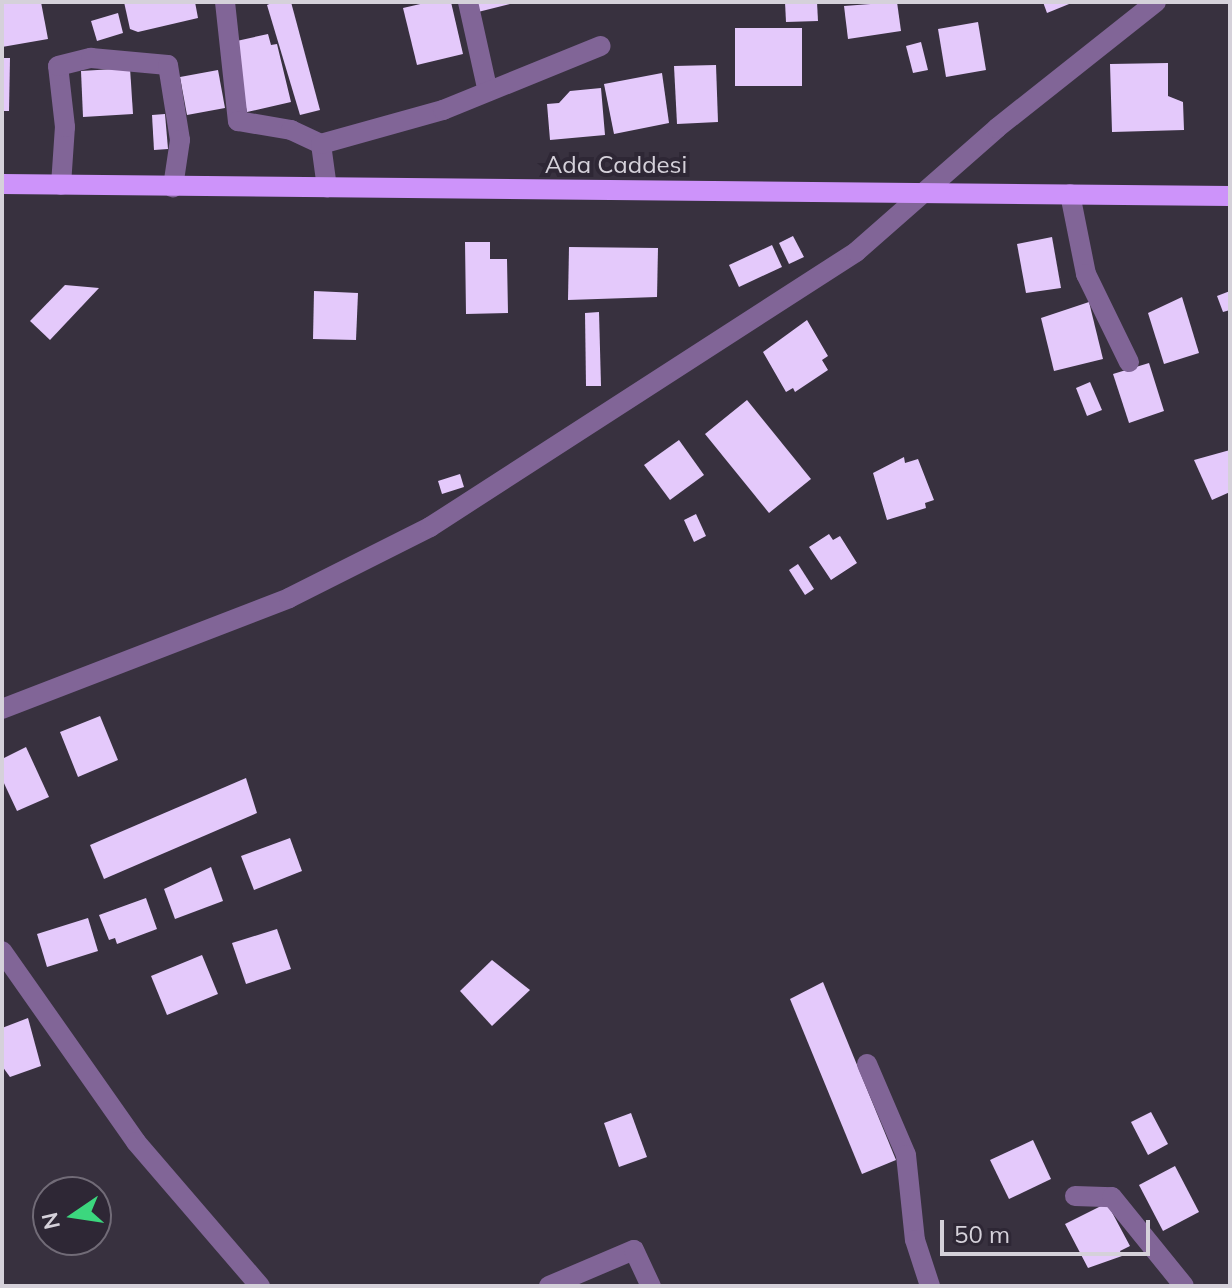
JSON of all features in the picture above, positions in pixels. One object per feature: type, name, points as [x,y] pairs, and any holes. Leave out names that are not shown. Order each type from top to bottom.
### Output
[{"type":"main road","name":"Ada Caddesi","points":[[2,184],[1230,196]]},
{"type":"street","points":[[225,2],[238,121],[291,130],[321,144],[443,110],[487,88],[601,46]]},
{"type":"street","points":[[468,2],[487,88]]},
{"type":"street","points":[[2,709],[289,598],[430,527],[758,319],[856,252],[997,128],[1156,2]]},
{"type":"street","points":[[61,185],[65,127],[58,66],[91,58],[168,65],[180,140],[173,187]]},
{"type":"street","points":[[321,144],[327,188]]},
{"type":"street","points":[[1070,194],[1086,274],[1129,362]]},
{"type":"street","points":[[2,951],[136,1142],[260,1286]]},
{"type":"street","points":[[867,1064],[906,1155],[915,1240],[930,1286]]},
{"type":"street","points":[[1075,1196],[1112,1197],[1184,1286]]},
{"type":"street","points":[[549,1286],[634,1250],[651,1286]]},
{"type":"building","points":[[2,2],[41,2],[48,39],[2,47]]},
{"type":"building","points":[[124,2],[195,2],[198,18],[138,32],[130,29]]},
{"type":"building","points":[[291,2],[320,110],[300,115],[267,5]]},
{"type":"building","points":[[429,2],[451,2],[463,54],[417,65],[403,8]]},
{"type":"building","points":[[476,2],[514,2],[514,3],[478,12]]},
{"type":"building","points":[[785,2],[817,2],[818,21],[786,22]]},
{"type":"building","points":[[897,2],[901,31],[848,39],[844,6]]},
{"type":"building","points":[[1043,2],[1074,2],[1047,13]]},
{"type":"building","points":[[118,13],[123,33],[97,41],[91,21]]},
{"type":"building","points":[[978,22],[986,70],[946,77],[938,29]]},
{"type":"building","points":[[735,28],[802,28],[802,86],[735,86]]},
{"type":"building","points":[[268,34],[271,45],[277,44],[291,102],[247,112],[232,42]]},
{"type":"building","points":[[921,42],[928,70],[913,73],[906,46]]},
{"type":"building","points":[[2,58],[10,58],[9,111],[2,111]]},
{"type":"building","points":[[1168,63],[1168,96],[1183,102],[1184,130],[1112,132],[1110,64]]},
{"type":"building","points":[[716,65],[718,122],[677,124],[674,66]]},
{"type":"building","points":[[130,68],[133,114],[83,117],[81,71]]},
{"type":"building","points":[[218,70],[225,108],[187,115],[180,77]]},
{"type":"building","points":[[662,73],[669,123],[614,134],[604,84]]},
{"type":"building","points":[[601,88],[605,135],[550,140],[547,104],[559,103],[570,91]]},
{"type":"building","points":[[165,114],[168,149],[154,150],[152,115]]},
{"type":"building","points":[[793,236],[804,257],[789,264],[779,243]]},
{"type":"building","points":[[1052,237],[1061,288],[1026,293],[1017,244]]},
{"type":"building","points":[[465,242],[490,242],[490,259],[507,259],[508,313],[466,314]]},
{"type":"building","points":[[772,245],[782,267],[739,287],[729,265]]},
{"type":"building","points":[[569,247],[658,248],[657,297],[568,300]]},
{"type":"building","points":[[65,285],[99,288],[50,340],[30,321]]},
{"type":"building","points":[[314,291],[358,293],[356,340],[313,339]]},
{"type":"building","points":[[1230,291],[1230,310],[1223,312],[1217,296]]},
{"type":"building","points":[[1182,297],[1199,353],[1164,364],[1148,313]]},
{"type":"building","points":[[1089,302],[1103,359],[1054,371],[1041,318]]},
{"type":"building","points":[[599,312],[601,386],[586,386],[585,313]]},
{"type":"building","points":[[807,320],[828,356],[822,360],[828,370],[795,392],[793,388],[786,392],[763,352]]},
{"type":"building","points":[[1149,363],[1164,411],[1129,423],[1113,374]]},
{"type":"building","points":[[1090,382],[1102,410],[1087,416],[1076,388]]},
{"type":"building","points":[[747,400],[811,479],[769,513],[705,434]]},
{"type":"building","points":[[679,440],[704,475],[670,500],[644,465]]},
{"type":"building","points":[[1230,450],[1230,492],[1212,500],[1194,460]]},
{"type":"building","points":[[904,457],[905,463],[918,459],[934,500],[925,503],[926,508],[887,520],[873,473]]},
{"type":"building","points":[[460,474],[464,487],[442,494],[438,481]]},
{"type":"building","points":[[696,514],[706,536],[694,542],[684,520]]},
{"type":"building","points":[[829,534],[833,540],[840,536],[857,563],[831,580],[809,547]]},
{"type":"building","points":[[798,564],[814,589],[805,595],[789,570]]},
{"type":"building","points":[[100,716],[118,760],[78,777],[60,732]]},
{"type":"building","points":[[26,747],[49,797],[17,811],[2,779],[2,759]]},
{"type":"building","points":[[246,778],[257,813],[104,879],[90,845]]},
{"type":"building","points":[[290,838],[302,871],[254,890],[241,856]]},
{"type":"building","points":[[211,867],[223,901],[175,919],[164,889]]},
{"type":"building","points":[[146,898],[157,929],[117,944],[115,938],[109,940],[99,915]]},
{"type":"building","points":[[88,918],[98,951],[47,967],[37,934]]},
{"type":"building","points":[[277,929],[291,969],[246,984],[232,943]]},
{"type":"building","points":[[202,955],[218,994],[167,1015],[151,976]]},
{"type":"building","points":[[492,960],[530,990],[492,1026],[460,991]]},
{"type":"building","points":[[823,982],[896,1160],[862,1174],[790,999]]},
{"type":"building","points":[[28,1018],[41,1066],[10,1077],[2,1066],[2,1028]]},
{"type":"building","points":[[1151,1112],[1168,1144],[1148,1155],[1131,1122]]},
{"type":"building","points":[[631,1113],[647,1157],[619,1167],[604,1123]]},
{"type":"building","points":[[1033,1140],[1051,1179],[1009,1199],[990,1160]]},
{"type":"building","points":[[1175,1166],[1199,1212],[1163,1231],[1139,1185]]},
{"type":"building","points":[[1107,1203],[1130,1246],[1120,1251],[1122,1256],[1088,1268],[1065,1224]]}]
